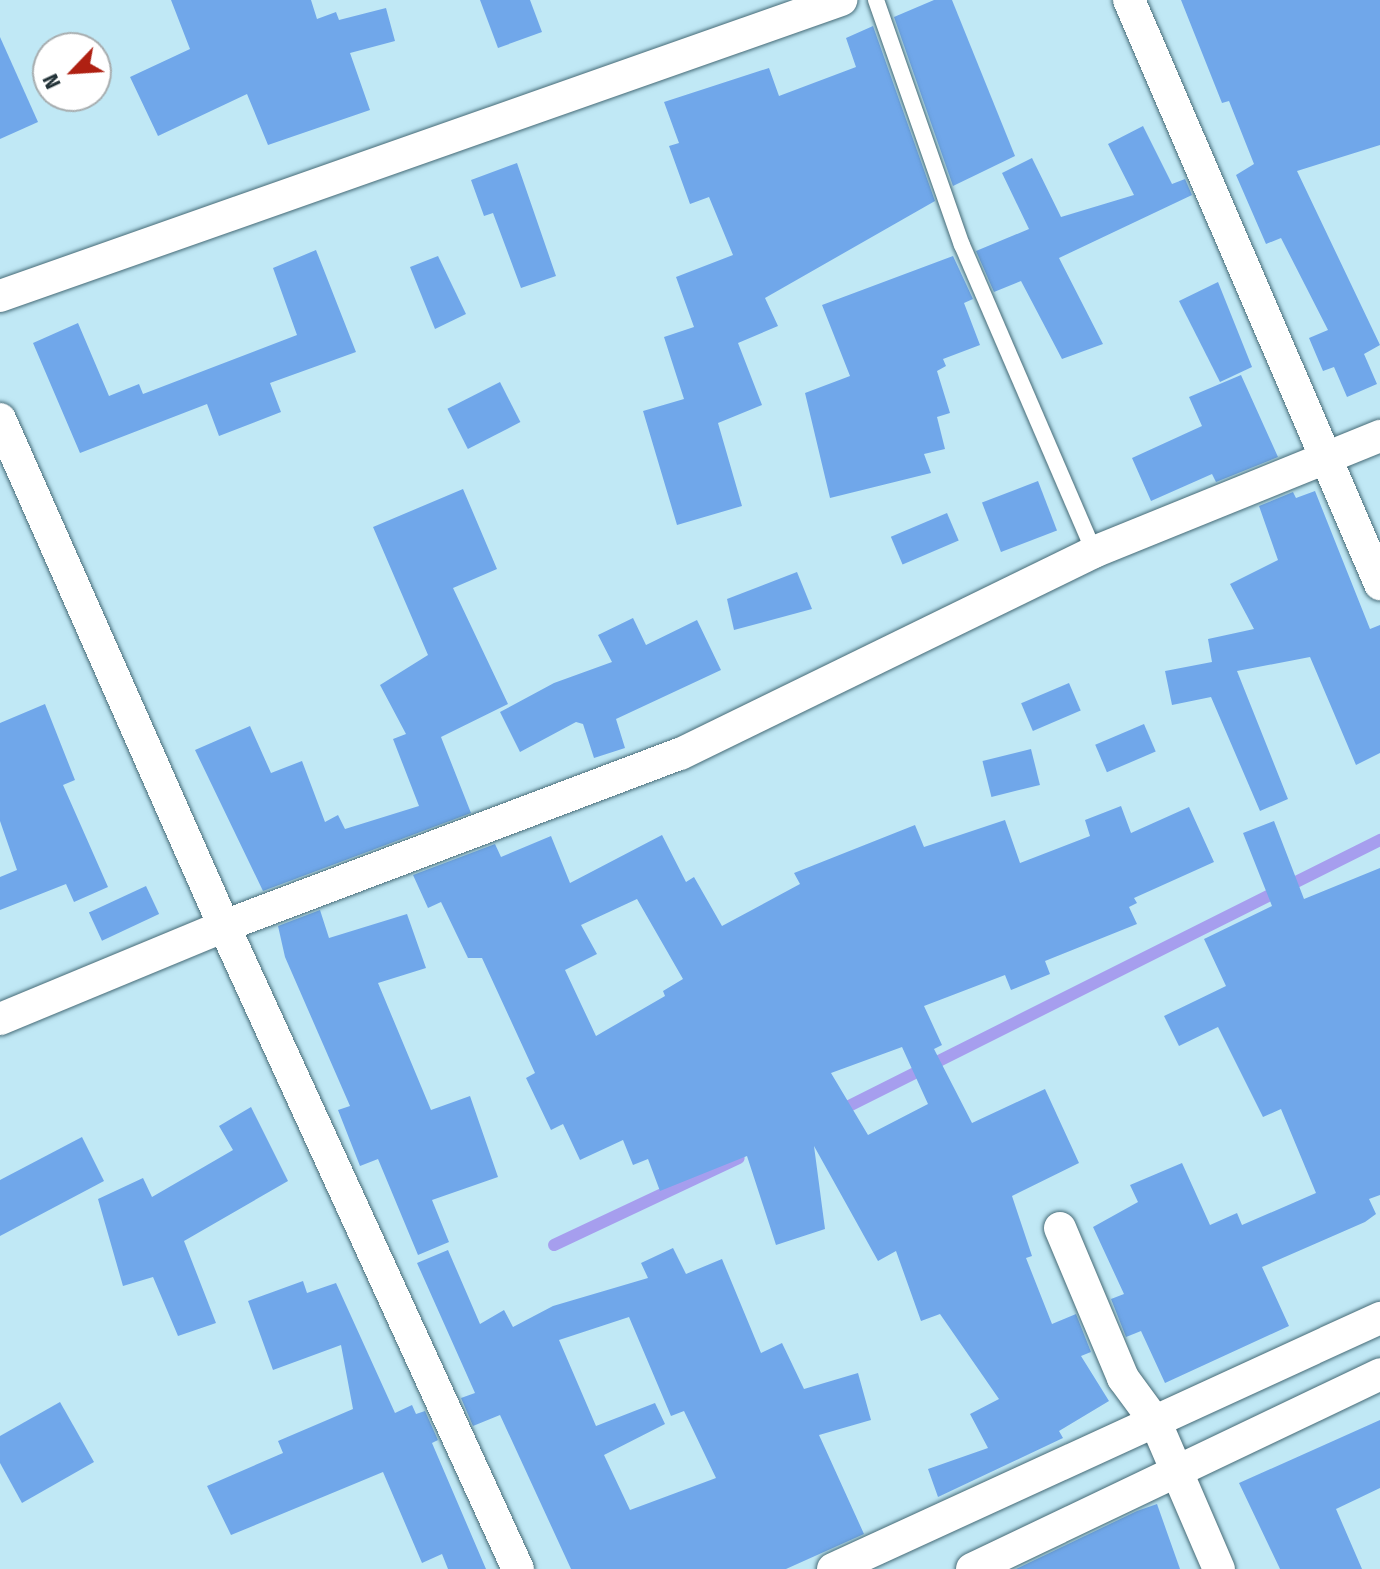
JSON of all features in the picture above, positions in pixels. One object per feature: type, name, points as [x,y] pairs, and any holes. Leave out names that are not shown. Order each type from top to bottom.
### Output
[{"type":"street","points":[[0,296],[841,0]]},
{"type":"street","points":[[1129,0],[1380,584]]},
{"type":"street","points":[[0,419],[224,926],[518,1569]]},
{"type":"street","points":[[0,1019],[224,926],[680,754],[1094,552],[1380,436]]},
{"type":"street","points":[[1060,1228],[1129,1391],[1156,1423],[1219,1569]]},
{"type":"street","points":[[833,1569],[1380,1318]]},
{"type":"street","points":[[972,1569],[1175,1469],[1380,1374]]},
{"type":"lane","points":[[876,0],[962,245],[1094,552]]},
{"type":"building","points":[[171,0],[311,0],[317,19],[336,12],[339,20],[386,8],[395,41],[350,53],[370,110],[268,145],[247,94],[158,136],[130,77],[190,49]]},
{"type":"building","points":[[480,0],[530,0],[542,32],[498,48]]},
{"type":"building","points":[[934,0],[952,0],[1015,156],[953,186],[894,17]]},
{"type":"building","points":[[1181,0],[1380,0],[1380,145],[1297,171],[1380,345],[1364,354],[1377,384],[1347,397],[1334,367],[1323,371],[1309,338],[1328,330],[1281,238],[1266,244],[1236,175],[1254,164],[1229,101],[1222,103]]},
{"type":"building","points":[[873,26],[935,201],[765,298],[778,326],[738,343],[762,405],[718,423],[742,506],[677,525],[643,411],[684,399],[664,337],[694,327],[676,277],[733,255],[709,197],[690,204],[669,146],[679,143],[664,102],[769,68],[779,96],[856,67],[846,38]]},
{"type":"building","points":[[0,37],[38,122],[0,139]]},
{"type":"building","points":[[1143,126],[1172,184],[1185,179],[1192,195],[1059,258],[1103,344],[1062,359],[1021,281],[994,292],[976,251],[1029,229],[1002,173],[1032,158],[1061,217],[1134,195],[1108,144]]},
{"type":"building","points":[[517,163],[556,276],[521,288],[493,213],[484,216],[471,180]]},
{"type":"building","points":[[316,250],[356,352],[270,383],[281,412],[219,436],[207,404],[80,453],[33,343],[78,323],[109,396],[139,384],[143,394],[297,335],[273,268]]},
{"type":"building","points":[[438,256],[466,314],[435,329],[410,267]]},
{"type":"building","points":[[953,256],[973,299],[964,303],[980,345],[943,359],[946,366],[937,371],[950,413],[937,417],[945,449],[924,454],[931,473],[830,498],[805,393],[850,376],[822,305]]},
{"type":"building","points":[[1218,282],[1252,367],[1220,382],[1179,301]]},
{"type":"building","points":[[1241,375],[1278,457],[1216,482],[1212,474],[1151,501],[1132,458],[1202,426],[1189,397]]},
{"type":"building","points":[[500,382],[520,422],[468,449],[447,409]]},
{"type":"building","points":[[1038,481],[1057,530],[1001,552],[982,503]]},
{"type":"building","points":[[463,489],[497,569],[453,588],[508,704],[441,737],[471,813],[263,891],[195,750],[250,726],[271,773],[302,761],[325,822],[338,815],[345,829],[419,806],[393,739],[406,734],[380,685],[428,655],[373,527]]},
{"type":"building","points":[[1315,491],[1370,629],[1380,625],[1380,753],[1356,765],[1310,657],[1237,671],[1288,799],[1260,811],[1211,697],[1172,705],[1165,671],[1212,662],[1208,639],[1254,629],[1230,584],[1278,560],[1259,506],[1293,492],[1296,498]]},
{"type":"building","points":[[947,513],[959,541],[903,564],[891,537]]},
{"type":"building","points":[[797,572],[812,609],[734,630],[727,599]]},
{"type":"building","points":[[633,618],[646,645],[697,620],[721,670],[616,719],[625,748],[594,758],[583,724],[576,722],[520,752],[500,712],[554,683],[612,662],[598,635]]},
{"type":"building","points":[[1069,683],[1081,711],[1033,731],[1021,703]]},
{"type":"building","points":[[45,704],[75,780],[63,785],[108,887],[74,902],[66,884],[0,910],[0,877],[17,870],[0,821],[0,723]]},
{"type":"building","points":[[1144,724],[1156,752],[1107,772],[1095,745]]},
{"type":"building","points":[[1031,749],[1040,785],[991,797],[982,761]]},
{"type":"building","points":[[1121,806],[1131,833],[1189,807],[1214,862],[1134,898],[1137,903],[1129,907],[1137,924],[1045,961],[1050,974],[1011,990],[1005,975],[924,1006],[942,1045],[934,1049],[972,1123],[1045,1089],[1079,1163],[1012,1196],[1032,1256],[1026,1258],[1052,1324],[1076,1314],[1091,1352],[1081,1356],[1109,1401],[1059,1431],[1063,1438],[938,1497],[928,1469],[988,1448],[970,1414],[999,1399],[940,1314],[921,1321],[896,1251],[878,1261],[814,1146],[825,1229],[776,1245],[747,1156],[660,1191],[648,1159],[633,1165],[623,1140],[580,1160],[563,1124],[551,1130],[526,1078],[535,1073],[482,958],[468,958],[441,902],[428,908],[413,875],[495,844],[501,857],[551,836],[570,883],[662,835],[686,882],[694,877],[722,926],[800,884],[794,873],[915,825],[924,847],[1005,820],[1020,863],[1090,836],[1085,820]],"holes":[[[637,899],[683,979],[663,991],[665,996],[596,1036],[565,970],[597,954],[581,925]],[[902,1047],[928,1104],[868,1135],[831,1073]]]},
{"type":"building","points":[[1274,821],[1304,899],[1380,868],[1380,1195],[1369,1199],[1376,1214],[1365,1222],[1262,1267],[1289,1326],[1165,1383],[1141,1331],[1126,1337],[1111,1299],[1124,1294],[1093,1227],[1138,1202],[1130,1185],[1182,1163],[1210,1225],[1237,1213],[1242,1225],[1316,1193],[1281,1109],[1263,1117],[1218,1027],[1179,1046],[1164,1016],[1226,986],[1204,939],[1272,906],[1243,833]]},
{"type":"building","points":[[146,886],[159,914],[102,941],[89,913]]},
{"type":"building","points":[[320,910],[329,938],[407,914],[426,968],[378,983],[431,1110],[470,1096],[498,1177],[432,1200],[449,1242],[418,1255],[378,1159],[360,1166],[338,1110],[350,1106],[285,957],[278,926]]},
{"type":"building","points":[[251,1107],[288,1181],[184,1241],[216,1323],[178,1336],[153,1277],[123,1286],[98,1199],[143,1178],[152,1197],[233,1150],[219,1126]]},
{"type":"building","points":[[82,1137],[104,1181],[0,1236],[0,1180]]},
{"type":"building","points":[[673,1248],[686,1274],[722,1259],[761,1353],[782,1343],[804,1389],[858,1373],[871,1420],[819,1435],[864,1534],[786,1569],[571,1569],[500,1415],[473,1426],[461,1398],[475,1393],[417,1263],[448,1250],[480,1324],[504,1310],[513,1327],[553,1306],[648,1278],[641,1263]],"holes":[[[629,1317],[671,1416],[684,1411],[716,1478],[630,1510],[604,1455],[665,1424],[655,1403],[596,1426],[559,1340]]]},
{"type":"building","points":[[303,1281],[307,1293],[336,1283],[395,1413],[412,1405],[416,1414],[425,1411],[438,1440],[432,1443],[486,1569],[448,1569],[442,1554],[422,1563],[383,1472],[231,1535],[207,1486],[283,1453],[278,1441],[353,1409],[341,1345],[273,1370],[248,1301]]},
{"type":"building","points":[[60,1402],[94,1462],[22,1503],[0,1463],[0,1436]]},
{"type":"building","points":[[1380,1420],[1380,1488],[1336,1509],[1362,1569],[1280,1569],[1239,1483]]},
{"type":"building","points":[[1157,1504],[1180,1569],[1016,1569],[1137,1511]]},
{"type":"waterway","points":[[835,1113],[1380,840]]},
{"type":"waterway","points":[[554,1245],[739,1158]]}]
